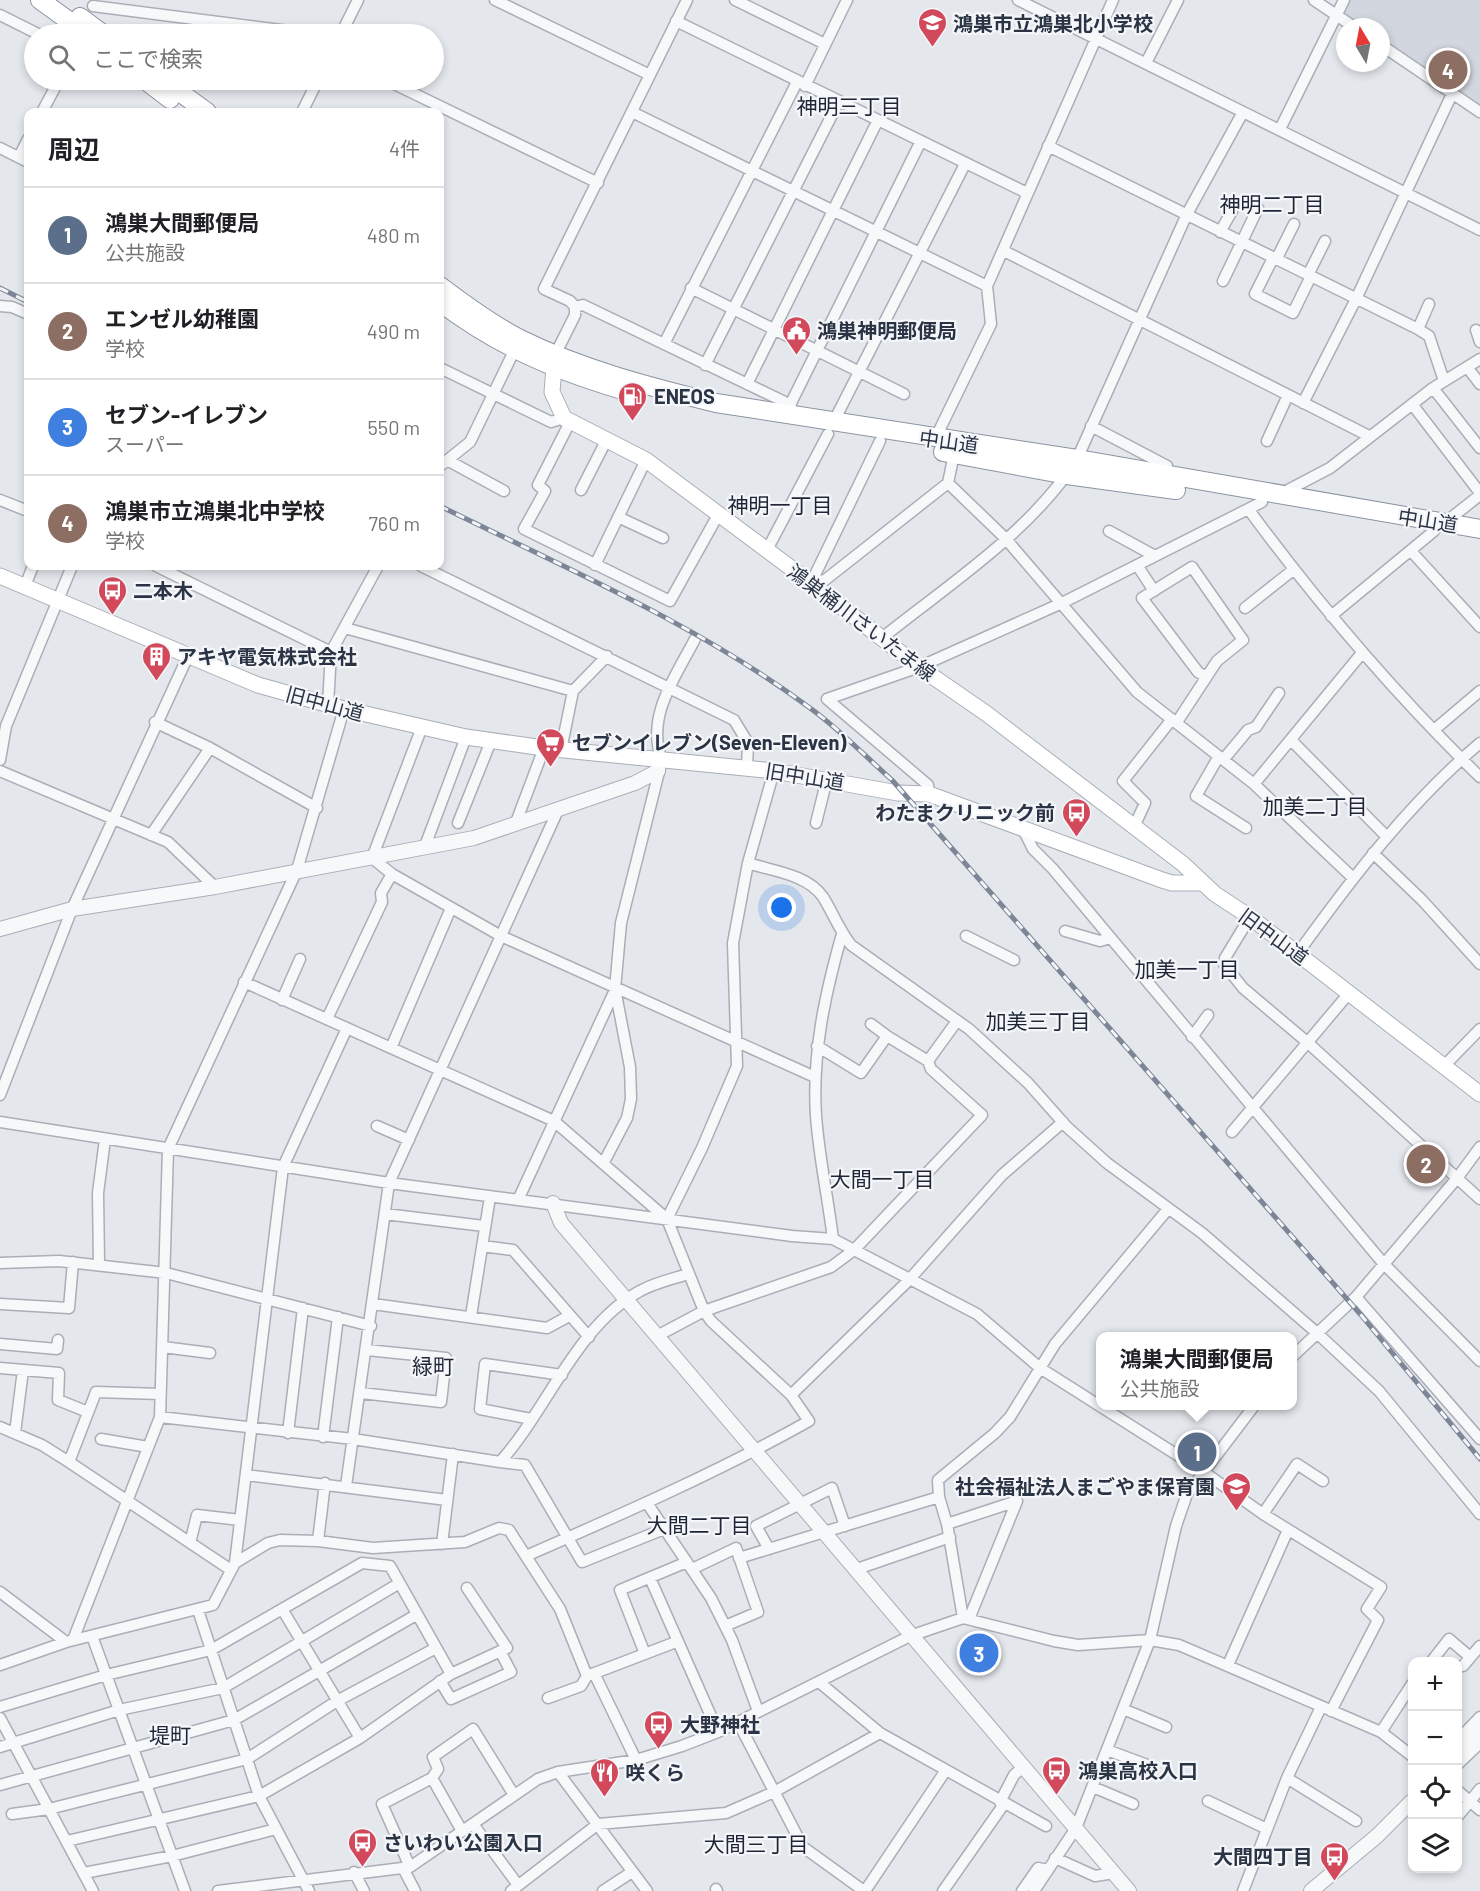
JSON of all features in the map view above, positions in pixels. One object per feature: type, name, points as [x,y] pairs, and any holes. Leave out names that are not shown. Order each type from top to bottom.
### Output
[{"type":"highway","points":[[40,0],[88,22]]},
{"type":"highway","points":[[57,0],[88,22]]},
{"type":"highway","points":[[158,90],[183,108]]},
{"type":"highway","points":[[177,90],[202,108]]},
{"type":"highway","name":"中山道","points":[[444,289],[495,325],[554,361],[672,404],[830,428],[935,439],[1256,506],[1480,529]]},
{"type":"highway","name":"中山道","points":[[444,305],[484,333],[515,349],[669,392],[788,410],[830,428],[880,441],[954,454],[1167,476],[1288,496],[1441,526],[1480,539]]},
{"type":"main road","points":[[554,361],[552,392],[567,420]]},
{"type":"main road","name":"鴻巣桶川さいたま線","points":[[567,420],[646,460],[812,583],[919,667],[987,714],[1183,864],[1202,883]]},
{"type":"main road","name":"旧中山道","points":[[0,576],[258,685],[328,705],[491,741],[660,765],[774,771],[898,793],[929,794],[1172,883],[1202,883],[1350,992],[1480,1094]]},
{"type":"street","points":[[346,24],[358,0]]},
{"type":"street","points":[[495,0],[650,75]]},
{"type":"street","points":[[554,361],[575,315],[575,307],[570,301],[544,289],[687,0]]},
{"type":"street","points":[[735,0],[825,44]]},
{"type":"street","points":[[1018,0],[1480,230]]},
{"type":"street","points":[[935,439],[991,324],[987,286],[1113,0]]},
{"type":"street","points":[[1146,63],[1178,0]]},
{"type":"street","points":[[1314,0],[1341,18]]},
{"type":"street","points":[[1280,129],[1344,0]]},
{"type":"street","points":[[664,344],[752,170],[825,44],[843,1]]},
{"type":"street","points":[[0,15],[24,27]]},
{"type":"street","points":[[676,21],[838,103],[1027,193]]},
{"type":"street","points":[[88,22],[125,24]]},
{"type":"street","points":[[1390,51],[1480,112]]},
{"type":"street","points":[[44,108],[54,90]]},
{"type":"street","points":[[304,108],[313,90]]},
{"type":"street","points":[[407,90],[444,108]]},
{"type":"street","points":[[1304,403],[1356,299],[1452,94]]},
{"type":"street","points":[[705,365],[838,103]]},
{"type":"street","points":[[444,108],[598,183]]},
{"type":"street","points":[[632,112],[987,286]]},
{"type":"street","points":[[882,638],[1005,538],[1041,505],[1072,467],[1140,322],[1187,214],[1242,112]]},
{"type":"street","points":[[747,384],[835,211],[877,122]]},
{"type":"street","points":[[575,307],[583,305],[747,384],[788,410],[920,142]]},
{"type":"street","points":[[1048,146],[1418,329],[1429,336],[1444,381]]},
{"type":"street","points":[[0,148],[24,160]]},
{"type":"street","points":[[767,550],[860,373],[965,164]]},
{"type":"street","points":[[1223,281],[1258,208]]},
{"type":"street","points":[[1220,232],[1232,211]]},
{"type":"street","points":[[1294,224],[1255,294],[1293,313],[1325,241]]},
{"type":"street","points":[[1004,251],[1140,322],[1369,436]]},
{"type":"street","points":[[691,288],[904,394]]},
{"type":"street","points":[[1418,329],[1429,304]]},
{"type":"street","points":[[0,306],[12,307],[24,312]]},
{"type":"street","points":[[1476,330],[1480,342]]},
{"type":"street","points":[[444,462],[470,442],[515,349]]},
{"type":"street","points":[[1288,496],[1288,490],[1330,468],[1365,444],[1369,436],[1433,388],[1480,359]]},
{"type":"street","points":[[1467,367],[1480,384]]},
{"type":"street","points":[[444,370],[551,422],[567,420]]},
{"type":"street","points":[[1433,388],[1480,448]]},
{"type":"street","points":[[1267,441],[1288,395]]},
{"type":"street","points":[[1331,616],[1480,494],[1412,404]]},
{"type":"street","points":[[567,420],[538,485],[545,491],[524,530],[670,601],[718,515]]},
{"type":"street","points":[[1091,426],[1167,466],[1167,476]]},
{"type":"street","points":[[581,490],[606,441]]},
{"type":"street","points":[[812,583],[880,441]]},
{"type":"street","points":[[812,583],[825,580],[948,483],[954,454]]},
{"type":"street","points":[[595,565],[646,460]]},
{"type":"street","points":[[444,463],[504,491]]},
{"type":"street","points":[[948,483],[1005,538],[1137,692],[1254,784],[1352,877]]},
{"type":"street","points":[[0,500],[24,509]]},
{"type":"street","points":[[929,794],[928,785],[827,699],[919,667],[1062,603],[1256,506],[1293,570],[1331,616],[1362,653],[1480,777]]},
{"type":"street","points":[[618,517],[663,538]]},
{"type":"street","points":[[1109,531],[1155,556]]},
{"type":"street","points":[[1411,550],[1480,627]]},
{"type":"street","points":[[1137,565],[1154,591]]},
{"type":"street","points":[[1134,827],[1145,803],[1123,781],[1174,721],[1206,677],[1217,661],[1243,640],[1192,567],[1142,598],[1198,672],[1206,677]]},
{"type":"street","points":[[25,586],[31,570]]},
{"type":"street","points":[[0,760],[6,726],[71,570]]},
{"type":"street","points":[[164,570],[331,652]]},
{"type":"street","points":[[328,705],[331,652],[376,570]]},
{"type":"street","points":[[429,570],[734,720],[748,743],[747,768]]},
{"type":"street","points":[[1245,608],[1293,570]]},
{"type":"street","points":[[345,628],[573,691]]},
{"type":"street","points":[[604,1162],[627,1118],[631,1099],[630,1067],[615,989],[621,923],[660,765],[657,714],[695,639]]},
{"type":"street","points":[[1254,784],[1362,653]]},
{"type":"street","points":[[0,1095],[72,909],[115,819],[155,722],[188,656]]},
{"type":"street","points":[[561,750],[573,691],[608,656]]},
{"type":"street","points":[[1434,730],[1480,691]]},
{"type":"street","points":[[1246,828],[1196,796],[1221,758],[1248,730],[1256,727],[1279,693]]},
{"type":"street","points":[[70,1641],[160,1417],[168,1149],[297,870],[317,808],[344,709]]},
{"type":"street","points":[[155,722],[210,748],[317,808]]},
{"type":"street","points":[[372,858],[422,727]]},
{"type":"street","points":[[425,846],[466,737]]},
{"type":"street","points":[[1291,740],[1387,837]]},
{"type":"street","points":[[458,822],[491,741]]},
{"type":"street","points":[[1298,953],[1352,877],[1387,837],[1480,743]]},
{"type":"street","points":[[151,835],[210,748]]},
{"type":"street","points":[[515,825],[544,748]]},
{"type":"street","points":[[0,928],[72,909],[215,887],[474,838],[635,783],[660,765]]},
{"type":"street","points":[[0,771],[168,842],[215,887]]},
{"type":"street","points":[[667,1219],[702,1148],[737,1066],[733,943],[748,863],[774,771]]},
{"type":"street","points":[[816,824],[827,779]]},
{"type":"street","points":[[346,1486],[371,1326],[389,1183],[442,1071],[558,810]]},
{"type":"street","points":[[1022,827],[1033,849],[1053,869],[1383,1263],[1480,1361]]},
{"type":"street","points":[[1373,853],[1478,959]]},
{"type":"street","points":[[372,858],[392,874],[501,936],[816,1077]]},
{"type":"street","points":[[748,863],[784,873],[812,885],[822,896],[842,934],[851,945],[957,1021],[1021,1076],[1063,1122],[1107,1163],[1202,1233],[1317,1333],[1379,1392],[1480,1514]]},
{"type":"street","points":[[327,1019],[382,902],[381,893],[392,874]]},
{"type":"street","points":[[391,1048],[452,908]]},
{"type":"street","points":[[1250,917],[1225,958],[1224,964],[1243,988],[1307,1042],[1480,1199]]},
{"type":"street","points":[[1065,931],[1100,941],[1110,938]]},
{"type":"street","points":[[834,1239],[816,1118],[816,1077],[817,1046],[842,934]]},
{"type":"street","points":[[966,936],[1014,960]]},
{"type":"street","points":[[282,1000],[300,959]]},
{"type":"street","points":[[244,982],[554,1121],[667,1219],[688,1274],[704,1311],[711,1321],[791,1395],[809,1421],[754,1452],[568,1540],[526,1556]]},
{"type":"street","points":[[518,1200],[615,989]]},
{"type":"street","points":[[1232,1132],[1350,992]]},
{"type":"street","points":[[1192,1037],[1208,1015]]},
{"type":"street","points":[[927,1061],[957,1021]]},
{"type":"street","points":[[657,1336],[704,1311],[831,1267],[854,1251],[982,1115],[931,1069],[927,1061],[871,1024]]},
{"type":"street","points":[[0,1665],[70,1641],[213,1605],[233,1566],[252,1429],[282,1167],[347,1028]]},
{"type":"street","points":[[1445,1065],[1480,1029]]},
{"type":"street","points":[[817,1046],[861,1073],[887,1036]]},
{"type":"street","points":[[0,1122],[389,1183],[792,1236],[834,1239],[977,1314],[1040,1368],[1096,1404]]},
{"type":"street","points":[[791,1395],[909,1280],[1002,1175],[1063,1122]]},
{"type":"street","points":[[377,1126],[409,1140]]},
{"type":"street","points":[[99,1264],[98,1193],[105,1139]]},
{"type":"street","points":[[1297,1352],[1356,1297],[1458,1177],[1480,1147]]},
{"type":"street","points":[[471,1316],[490,1197]]},
{"type":"street","points":[[553,1203],[561,1223],[1129,1891]]},
{"type":"street","points":[[966,1618],[950,1537],[939,1497],[938,1480],[995,1433],[1010,1417],[1055,1344],[1168,1209]]},
{"type":"street","points":[[385,1214],[484,1226]]},
{"type":"street","points":[[482,1246],[513,1250],[589,1337]]},
{"type":"street","points":[[0,1304],[69,1308],[73,1262]]},
{"type":"street","points":[[0,1263],[73,1262],[166,1273],[371,1326]]},
{"type":"street","points":[[500,1462],[589,1337],[626,1300],[642,1290],[688,1274]]},
{"type":"street","points":[[1356,1297],[1480,1439]]},
{"type":"street","points":[[373,1304],[547,1328],[569,1316]]},
{"type":"street","points":[[288,1433],[303,1308]]},
{"type":"street","points":[[322,1437],[338,1317]]},
{"type":"street","points":[[0,1344],[57,1349],[58,1340]]},
{"type":"street","points":[[163,1347],[210,1353]]},
{"type":"street","points":[[361,1393],[441,1402],[446,1358],[367,1350]]},
{"type":"street","points":[[531,1419],[480,1409],[486,1364],[562,1375]]},
{"type":"street","points":[[0,1368],[59,1373],[58,1400],[88,1412]]},
{"type":"street","points":[[15,1433],[23,1370]]},
{"type":"street","points":[[69,1462],[96,1392],[160,1394]]},
{"type":"street","points":[[1106,1410],[1204,1472],[1263,1514],[1381,1587],[1367,1609],[1378,1620],[1287,1778],[1243,1891]]},
{"type":"street","points":[[1034,1891],[1076,1828],[1150,1640],[1176,1526],[1187,1494],[1251,1410]]},
{"type":"street","points":[[160,1417],[353,1439],[525,1465],[582,1562],[664,1529]]},
{"type":"street","points":[[0,1427],[42,1445],[190,1543],[233,1566]]},
{"type":"street","points":[[101,1438],[148,1447]]},
{"type":"street","points":[[442,1544],[453,1454]]},
{"type":"street","points":[[1263,1514],[1297,1464],[1323,1481]]},
{"type":"street","points":[[246,1475],[325,1483],[447,1500]]},
{"type":"street","points":[[318,1541],[325,1483]]},
{"type":"street","points":[[769,1549],[756,1526],[832,1488],[845,1526]]},
{"type":"street","points":[[740,1558],[939,1497]]},
{"type":"street","points":[[947,1524],[1017,1501],[966,1618]]},
{"type":"street","points":[[647,1503],[711,1598],[725,1626],[758,1712]]},
{"type":"street","points":[[190,1543],[197,1515],[240,1520]]},
{"type":"street","points":[[233,1566],[274,1541],[318,1541],[373,1548],[465,1542],[499,1528],[509,1530],[560,1609],[590,1675],[636,1760]]},
{"type":"street","points":[[1228,1665],[1288,1530]]},
{"type":"street","points":[[854,1570],[950,1537]]},
{"type":"street","points":[[645,1654],[620,1590],[736,1548],[758,1612],[725,1626]]},
{"type":"street","points":[[0,1707],[106,1675],[211,1650],[362,1563],[390,1566],[434,1649],[451,1674]]},
{"type":"street","points":[[650,1578],[671,1624],[676,1642],[718,1732]]},
{"type":"street","points":[[0,1747],[119,1710],[223,1688],[399,1584]]},
{"type":"street","points":[[66,1841],[259,1796],[360,1738],[451,1674],[507,1648],[467,1588]]},
{"type":"street","points":[[0,1592],[70,1641]]},
{"type":"street","points":[[282,1609],[360,1738]]},
{"type":"street","points":[[198,1610],[259,1796],[309,1891]]},
{"type":"street","points":[[0,1785],[234,1720],[416,1616]]},
{"type":"street","points":[[218,1891],[354,1872],[406,1868],[538,1779],[558,1772],[636,1760],[718,1732],[910,1636],[966,1618],[1054,1641],[1078,1644],[1150,1640],[1179,1645],[1381,1732],[1408,1752]]},
{"type":"street","points":[[92,1636],[185,1891]]},
{"type":"street","points":[[1435,1657],[1449,1640],[1470,1657]]},
{"type":"street","points":[[548,1698],[581,1686],[590,1675],[676,1642]]},
{"type":"street","points":[[1463,1666],[1480,1646]]},
{"type":"street","points":[[12,1814],[49,1809],[247,1759],[337,1701],[434,1649]]},
{"type":"street","points":[[440,1681],[451,1699],[511,1672],[500,1651]]},
{"type":"street","points":[[819,1682],[880,1733],[1046,1826]]},
{"type":"street","points":[[1381,1732],[1408,1693]]},
{"type":"street","points":[[1123,1709],[1166,1727]]},
{"type":"street","points":[[1462,1733],[1480,1717]]},
{"type":"street","points":[[0,1718],[15,1742],[30,1775],[93,1891]]},
{"type":"street","points":[[738,1722],[802,1847],[864,1891],[946,1770]]},
{"type":"street","points":[[415,1891],[382,1804],[432,1778],[438,1769],[433,1757],[472,1729],[514,1795]]},
{"type":"street","points":[[1462,1749],[1480,1730]]},
{"type":"street","points":[[473,1824],[515,1888],[598,1824],[726,1813],[774,1792],[880,1733]]},
{"type":"street","points":[[1462,1760],[1480,1743]]},
{"type":"street","points":[[1107,1750],[1150,1766]]},
{"type":"street","points":[[943,1891],[1002,1803],[1014,1775],[1023,1767]]},
{"type":"street","points":[[558,1772],[647,1891]]},
{"type":"street","points":[[432,1778],[462,1831]]},
{"type":"street","points":[[1287,1778],[1356,1821]]},
{"type":"street","points":[[1093,1787],[1133,1804]]},
{"type":"street","points":[[1462,1811],[1480,1789]]},
{"type":"street","points":[[1462,1795],[1480,1810]]},
{"type":"street","points":[[1208,1801],[1267,1829]]},
{"type":"street","points":[[1311,1891],[1377,1836],[1408,1806]]},
{"type":"street","points":[[84,1873],[172,1856],[276,1829]]},
{"type":"street","points":[[1055,1858],[1095,1876],[1114,1873]]},
{"type":"street","points":[[1022,1891],[1038,1868],[1048,1870]]},
{"type":"street","points":[[354,1872],[364,1891]]},
{"type":"street","points":[[603,1891],[632,1872]]},
{"type":"shaded area","points":[[1344,0],[1480,0],[1480,112],[1390,51],[1390,18],[1341,18],[1337,15]]},
{"type":"railway","points":[[0,288],[24,300]]},
{"type":"railway","points":[[444,508],[630,599],[722,650],[810,708],[852,743],[892,780],[1361,1315],[1480,1459]]},
{"type":"place","name":"鴻巣市立鴻巣北小学校","points":[[932,48]]},
{"type":"place","name":"鴻巣市立鴻巣北中学校","points":[[1448,70]]},
{"type":"place","name":"鴻巣神明郵便局","points":[[796,356]]},
{"type":"place","name":"ENEOS","points":[[633,422]]},
{"type":"place","name":"二本木","points":[[112,616]]},
{"type":"place","name":"アキヤ電気株式会社","points":[[156,682]]},
{"type":"place","name":"セブンイレブン(Seven-Eleven)","points":[[551,768]]},
{"type":"place","name":"わたまクリニック前","points":[[1076,838]]},
{"type":"place","name":"エンゼル幼稚園","points":[[1426,1164]]},
{"type":"place","name":"鴻巣大間郵便局","points":[[1197,1452]]},
{"type":"place","name":"社会福祉法人まごやま保育園","points":[[1236,1512]]},
{"type":"place","name":"セブン-イレブン","points":[[979,1653]]},
{"type":"place","name":"大野神社","points":[[659,1750]]},
{"type":"place","name":"鴻巣高校入口","points":[[1057,1796]]},
{"type":"place","name":"咲くら","points":[[604,1798]]},
{"type":"place","name":"さいわい公園入口","points":[[362,1868]]},
{"type":"place","name":"大間四丁目","points":[[1334,1882]]},
{"type":"district","name":"神明三丁目","points":[[849,105]]},
{"type":"district","name":"神明二丁目","points":[[1272,203]]},
{"type":"district","name":"神明一丁目","points":[[780,504]]},
{"type":"district","name":"加美二丁目","points":[[1315,805]]},
{"type":"district","name":"加美一丁目","points":[[1187,968]]},
{"type":"district","name":"加美三丁目","points":[[1038,1020]]},
{"type":"district","name":"大間一丁目","points":[[882,1178]]},
{"type":"district","name":"緑町","points":[[433,1365]]},
{"type":"district","name":"大間二丁目","points":[[699,1524]]},
{"type":"district","name":"堤町","points":[[170,1734]]},
{"type":"district","name":"大間三丁目","points":[[756,1843]]}]
